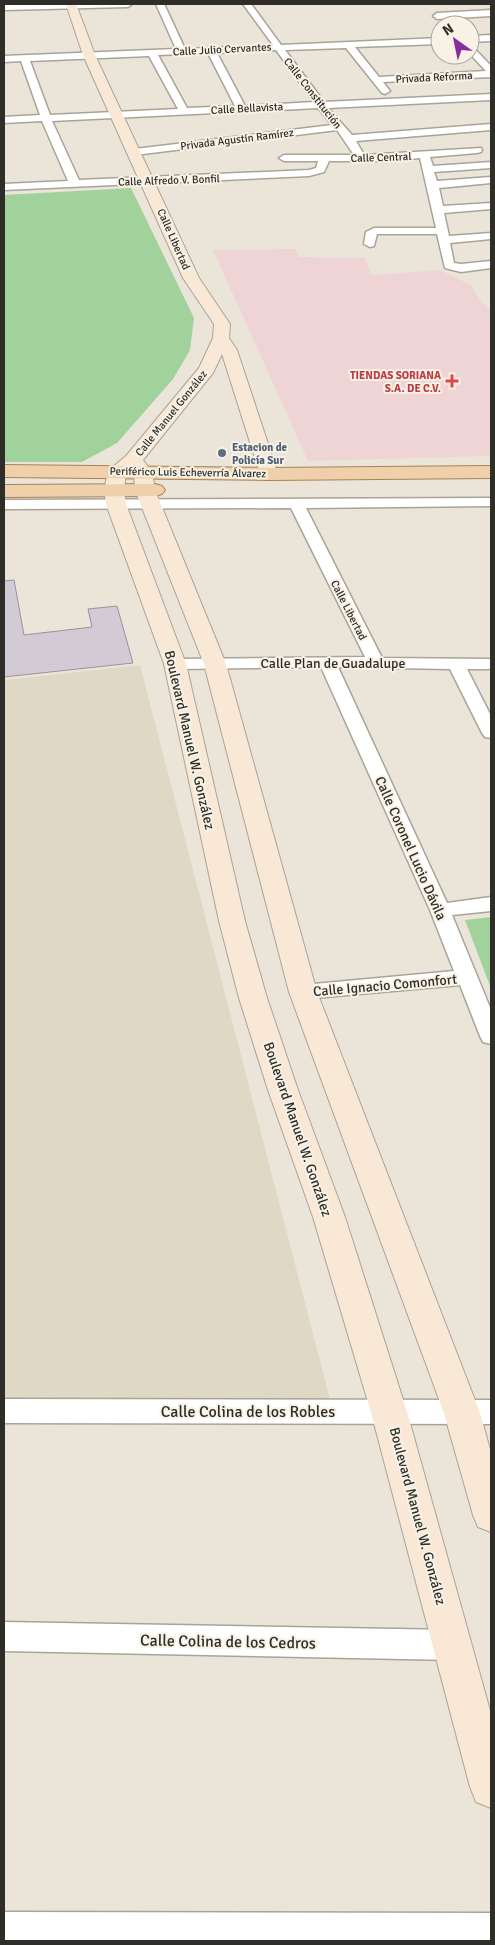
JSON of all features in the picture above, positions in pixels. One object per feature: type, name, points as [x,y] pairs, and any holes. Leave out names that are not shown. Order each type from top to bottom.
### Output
[{"type":"main road","name":"Periférico Luis Echeverría Álvarez","points":[[4,471],[131,484],[491,489]]},
{"type":"main road","name":"Periférico Luis Echeverría Álvarez","points":[[4,491],[269,474],[491,472]]},
{"type":"street","points":[[4,8],[128,4]]},
{"type":"street","points":[[160,4],[181,51]]},
{"type":"street","name":"Calle Constitución","points":[[247,4],[321,105],[349,138],[361,158]]},
{"type":"street","name":"Calle Libertad","points":[[71,5],[89,55],[191,278],[222,324],[221,338],[229,350],[269,474]]},
{"type":"street","points":[[436,15],[434,13],[491,13]]},
{"type":"street","name":"Calle Julio Cervantes","points":[[4,59],[430,41]]},
{"type":"street","points":[[348,44],[393,102]]},
{"type":"street","points":[[211,50],[241,108]]},
{"type":"street","points":[[152,52],[184,111]]},
{"type":"street","points":[[24,58],[46,118],[75,184]]},
{"type":"street","points":[[480,59],[490,69]]},
{"type":"street","name":"Privada Reforma","points":[[376,80],[490,69]]},
{"type":"street","name":"Calle Bellavista","points":[[4,120],[491,97]]},
{"type":"street","name":"Privada Agustín Ramírez","points":[[135,152],[339,127]]},
{"type":"street","name":"Calle Central","points":[[349,138],[491,127]]},
{"type":"street","name":"Calle Central","points":[[284,158],[361,158],[477,150]]},
{"type":"street","points":[[424,154],[433,185],[448,262],[454,268],[491,266]]},
{"type":"street","name":"Calle Alfredo V. Bonfil","points":[[6,187],[313,173],[321,169],[325,158]]},
{"type":"street","points":[[429,170],[491,165]]},
{"type":"street","points":[[4,174],[6,187]]},
{"type":"street","points":[[433,185],[491,180]]},
{"type":"street","points":[[438,210],[491,206]]},
{"type":"street","points":[[370,244],[372,232],[374,231],[491,236]]},
{"type":"street","name":"Calle Manuel González","points":[[131,484],[207,370],[221,338]]},
{"type":"street","points":[[131,484],[215,664],[303,992],[462,1413],[491,1515]]},
{"type":"street","points":[[4,505],[131,484],[296,503],[491,502]]},
{"type":"street","name":"Boulevard Manuel W. González","points":[[131,484],[232,921],[253,998],[283,1090],[330,1217],[390,1412],[491,1787]]},
{"type":"street","name":"Calle Libertad","points":[[296,503],[376,663]]},
{"type":"street","name":"Calle Plan de Guadalupe","points":[[174,664],[327,662],[491,664]]},
{"type":"street","name":"Calle Coronel Lucio Dávila","points":[[327,662],[440,910],[467,977],[484,1002],[491,1036]]},
{"type":"street","points":[[456,664],[491,733]]},
{"type":"street","points":[[440,910],[491,904]]},
{"type":"street","name":"Calle Ignacio Comonfort","points":[[303,992],[467,977]]},
{"type":"street","name":"Calle Colina de los Robles","points":[[4,1411],[491,1412]]},
{"type":"street","name":"Calle Colina de los Cedros","points":[[4,1636],[453,1645]]},
{"type":"street","points":[[4,1929],[491,1930]]},
{"type":"shaded area","points":[[295,249],[300,257],[365,258],[372,275],[440,270],[471,285],[480,301],[491,311],[491,456],[308,461],[213,250]]},
{"type":"shaded area","points":[[140,665],[333,1411],[4,1404],[4,680]]},
{"type":"green space","points":[[131,188],[194,318],[190,350],[173,379],[117,443],[82,462],[4,462],[4,195]]},
{"type":"green space","points":[[491,917],[491,986],[490,986],[465,920]]},
{"type":"building","points":[[14,580],[24,635],[92,627],[88,609],[117,606],[133,663],[4,677],[4,581]]},
{"type":"place","name":"TIENDAS SORIANA S.A. DE C.V.","points":[[452,381]]},
{"type":"place","name":"Estacion de Policía Sur","points":[[222,453]]}]
